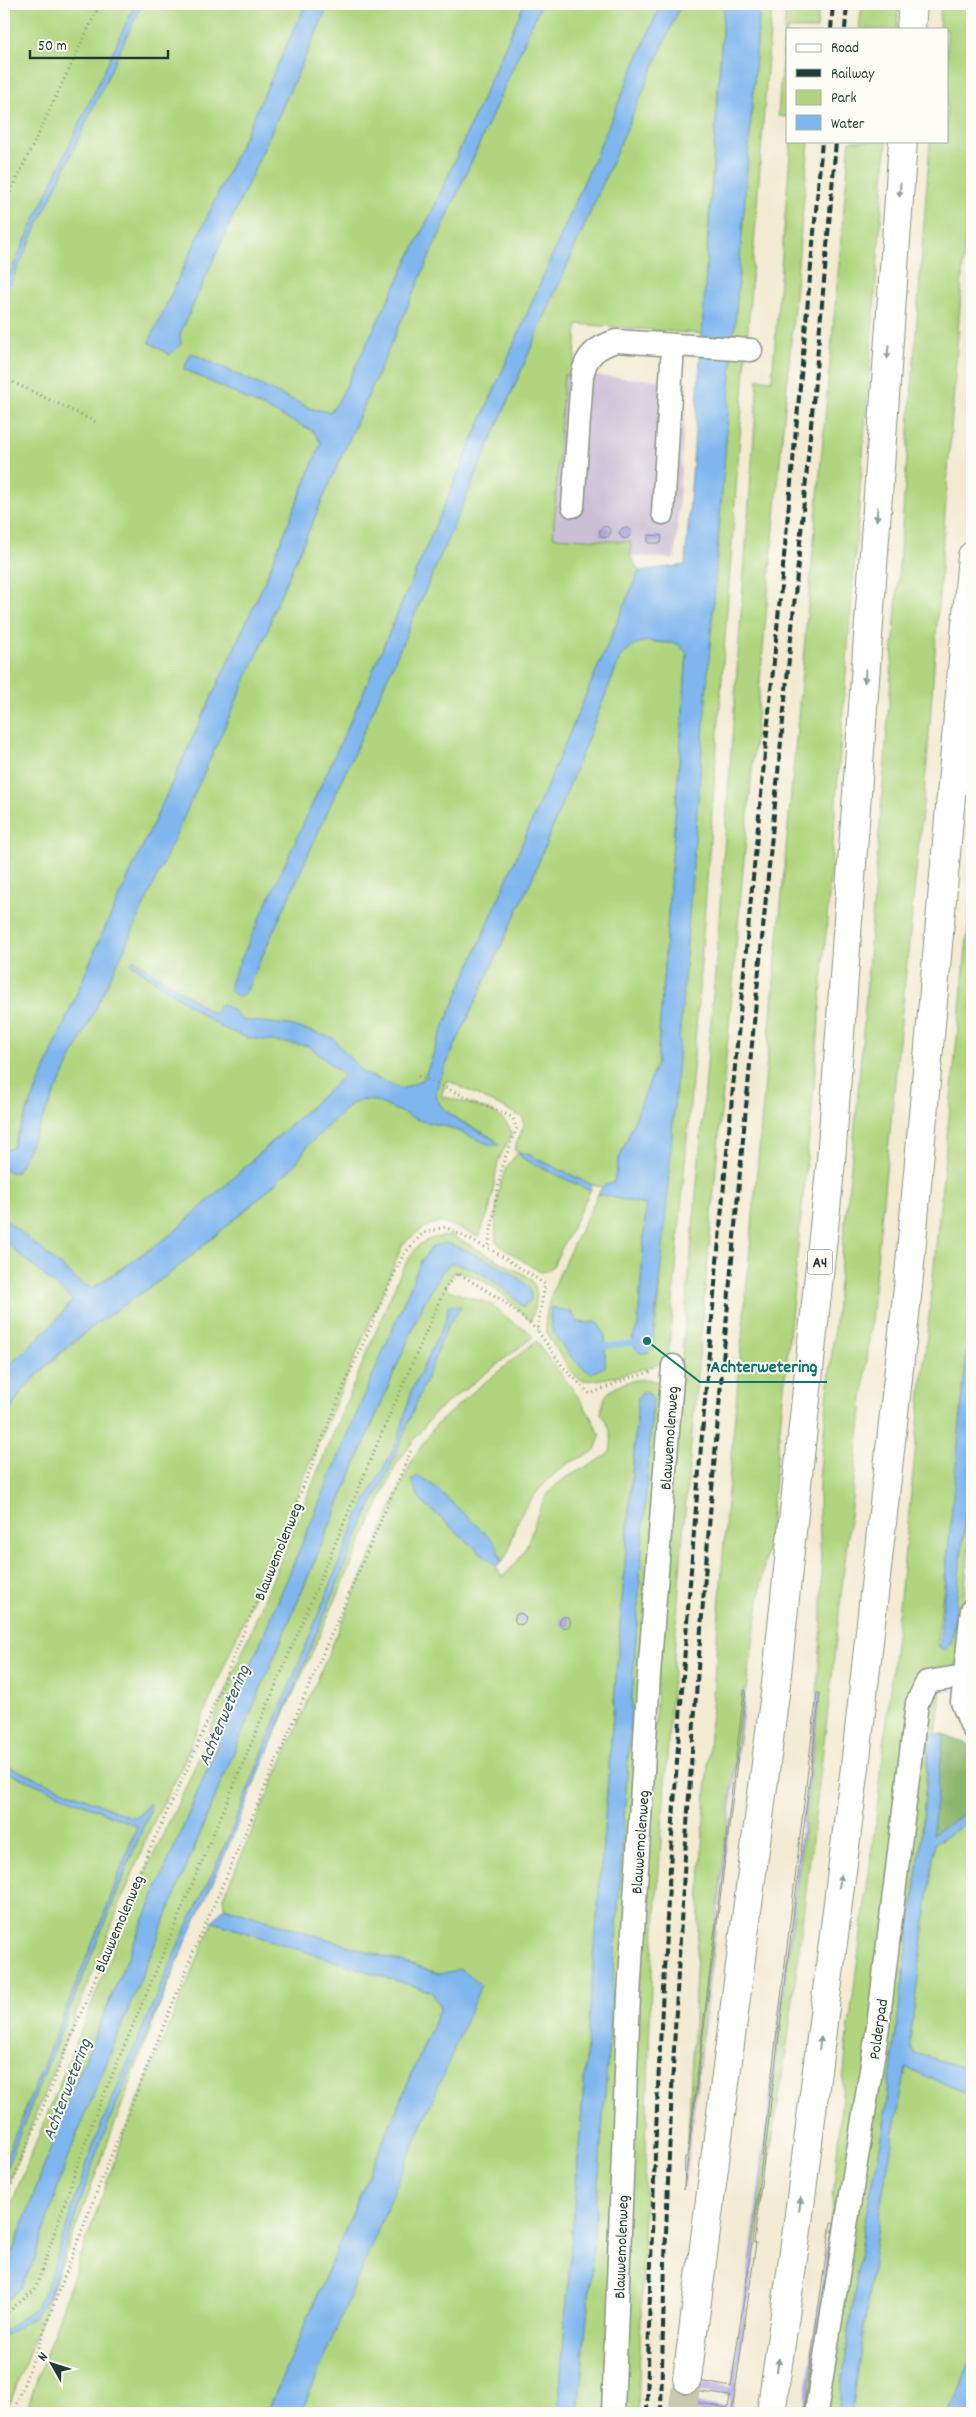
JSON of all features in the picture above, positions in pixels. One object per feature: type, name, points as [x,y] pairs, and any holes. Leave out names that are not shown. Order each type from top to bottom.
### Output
[{"type":"highway","points":[[911,28],[913,4]]},
{"type":"highway","name":"A4","points":[[687,2379],[775,1694],[831,1161],[903,142]]},
{"type":"highway","points":[[771,2413],[797,2230],[853,1777],[907,1296],[972,556]]},
{"type":"street","points":[[573,506],[582,376],[584,365],[591,354],[602,346],[616,341],[751,350]]},
{"type":"street","points":[[663,512],[673,345]]},
{"type":"street","name":"Blauwemolenweg","points":[[613,2413],[628,1995],[673,1366]]},
{"type":"street","points":[[972,1610],[962,1702],[972,1727]]},
{"type":"street","name":"Polderpad","points":[[816,2413],[878,2026],[917,1703],[927,1682],[964,1676]]},
{"type":"path","points":[[4,206],[100,4]]},
{"type":"path","points":[[4,378],[98,423]]},
{"type":"path","points":[[418,1076],[512,1117],[517,1128],[502,1165],[488,1248]]},
{"type":"path","name":"Blauwemolenweg","points":[[4,2203],[133,1885],[194,1754],[347,1379],[403,1255],[424,1233],[445,1226],[488,1248],[545,1284],[537,1330],[563,1367],[590,1394],[628,1378],[673,1366]]},
{"type":"path","points":[[4,2315],[35,2290],[92,2123],[372,1456],[445,1288],[458,1273],[503,1301],[537,1330]]},
{"type":"path","points":[[13,2413],[94,2201],[193,1953],[411,1451]]},
{"type":"shaded area","points":[[564,374],[687,382],[675,559],[630,556],[631,543],[553,537]]},
{"type":"green space","points":[[4,4],[306,4],[149,342],[170,355],[181,344],[180,334],[329,4],[524,4],[436,203],[338,402],[330,412],[312,409],[191,353],[184,369],[313,431],[321,443],[262,588],[98,943],[12,1148],[4,1151]]},
{"type":"green space","points":[[541,4],[661,4],[361,698],[229,990],[246,992],[368,722],[681,4],[724,4],[707,245],[703,334],[577,324],[574,375],[564,375],[553,537],[631,542],[630,556],[639,571],[441,1033],[424,1079],[402,1089],[372,1076],[325,1093],[172,1234],[71,1302],[53,1324],[4,1370],[4,1169],[11,1172],[268,631],[272,614]]},
{"type":"green space","points":[[760,4],[772,4],[693,1069],[668,1354],[657,1365],[608,1378],[583,1380],[571,1371],[552,1344],[546,1328],[546,1315],[550,1299],[565,1261],[598,1194],[646,1205],[638,1327],[632,1339],[656,1328]],"holes":[[[551,1307],[571,1312],[579,1323],[598,1322],[605,1337],[605,1367],[553,1333],[550,1319]]]},
{"type":"green space","points":[[786,4],[819,4],[817,28],[786,28],[786,117],[778,116]]},
{"type":"green space","points":[[862,4],[899,4],[897,28],[859,28]]},
{"type":"green space","points":[[941,4],[972,4],[972,139],[927,763],[862,1410],[830,1693],[788,2039],[756,2243],[754,2243],[820,1694],[817,1693],[822,1621],[819,1479],[857,1106],[885,759],[930,142],[948,142],[948,28],[939,28]]},
{"type":"green space","points":[[791,142],[809,142],[682,1544],[651,1984],[638,2413],[620,2413],[631,2104],[666,1544],[716,961],[758,379],[772,380]]},
{"type":"green space","points":[[850,142],[887,142],[814,1088],[770,1526],[746,1690],[744,1690],[687,2160],[702,1847],[726,1514]]},
{"type":"green space","points":[[642,641],[680,644],[687,654],[657,1063],[618,1162],[614,1182],[602,1187],[592,1185],[519,1152],[590,1191],[553,1266],[548,1271],[540,1272],[500,1246],[496,1240],[498,1194],[506,1169],[518,1152],[514,1150],[524,1125],[522,1117],[447,1080],[441,1096],[492,1112],[508,1125],[512,1133],[498,1161],[490,1208],[479,1237],[447,1224],[439,1223],[424,1228],[403,1244],[178,1775],[152,1825],[4,2194],[4,2173],[150,1810],[145,1808],[137,1818],[130,1817],[4,1765],[4,1422],[21,1392],[51,1362],[92,1327],[172,1272],[255,1202],[295,1165],[308,1145],[351,1104],[362,1100],[376,1101],[418,1120],[448,1127],[491,1145],[500,1145],[484,1133],[452,1116],[444,1109],[438,1101],[437,1086],[531,881],[620,658],[631,646]]},
{"type":"green space","points":[[972,890],[972,1294],[952,1518],[937,1642],[939,1647],[946,1651],[950,1647],[954,1630],[957,1586],[972,1477],[972,1514],[959,1647],[956,1667],[943,1673],[936,1734],[930,1736],[929,1741],[921,1844],[882,2138],[863,2229],[838,2413],[807,2413],[834,2222],[831,2221],[846,2050],[877,1810]]},
{"type":"green space","points":[[453,1236],[527,1276],[535,1286],[536,1302],[531,1321],[495,1289],[475,1277],[453,1273],[446,1287],[448,1290],[490,1304],[515,1324],[526,1329],[533,1337],[434,1413],[397,1463],[218,1862],[150,2030],[7,2411],[4,2410],[4,2303],[20,2288],[34,2261],[66,2162],[213,1802],[423,1305],[441,1273],[451,1263],[471,1268],[490,1279],[523,1307],[531,1293],[433,1246],[421,1261],[70,2095],[4,2276],[4,2222],[141,1881],[188,1782],[399,1276],[414,1251],[425,1241]]},
{"type":"green space","points":[[536,1341],[579,1399],[594,1423],[600,1436],[595,1451],[563,1467],[540,1489],[521,1515],[510,1547],[502,1562],[500,1553],[421,1501],[496,1566],[502,1577],[524,1551],[540,1509],[555,1486],[597,1462],[610,1452],[610,1432],[601,1414],[605,1396],[621,1384],[635,1380],[656,1381],[662,1384],[606,2413],[578,2413],[600,2160],[653,1399],[648,1392],[638,1398],[558,2413],[301,2413],[325,2353],[461,1969],[440,1974],[224,1907],[223,1898],[413,1458],[435,1426],[468,1396]]},
{"type":"green space","points":[[944,1734],[972,1746],[972,1809],[932,1835]]},
{"type":"green space","points":[[4,1771],[137,1826],[105,1912],[4,2163]]},
{"type":"green space","points":[[972,1820],[972,2070],[915,2053],[911,2048],[910,2040],[935,1843]]},
{"type":"green space","points":[[213,1922],[432,1992],[440,2008],[267,2413],[25,2413],[125,2131]]},
{"type":"green space","points":[[906,2068],[972,2095],[972,2355],[960,2389],[946,2413],[852,2413],[881,2203]]},
{"type":"water","points":[[135,4],[142,4],[4,297],[4,286]]},
{"type":"water","points":[[306,4],[329,4],[180,334],[181,344],[170,355],[149,342]]},
{"type":"water","points":[[524,4],[541,4],[272,614],[268,631],[123,952],[17,1172],[4,1169],[4,1151],[12,1148],[98,943],[262,588],[321,443],[313,431],[184,369],[191,353],[312,409],[330,412],[338,402],[436,203]]},
{"type":"water","points":[[661,4],[681,4],[368,722],[246,992],[239,997],[229,990],[231,981],[361,698]]},
{"type":"water","points":[[724,4],[760,4],[664,1238],[652,1349],[648,1353],[640,1353],[633,1343],[634,1334],[638,1326],[646,1205],[598,1194],[602,1187],[614,1182],[618,1162],[657,1063],[687,654],[679,644],[653,641],[634,646],[620,658],[531,881],[437,1088],[438,1101],[444,1109],[452,1116],[493,1139],[500,1145],[491,1145],[448,1127],[418,1120],[376,1101],[362,1100],[351,1104],[308,1145],[295,1165],[255,1202],[172,1272],[92,1327],[51,1361],[21,1392],[4,1422],[4,1370],[53,1324],[73,1301],[4,1241],[4,1218],[83,1285],[94,1288],[172,1234],[344,1076],[309,1046],[248,1038],[220,1027],[131,964],[133,959],[214,1014],[221,1004],[233,1010],[241,1020],[290,1025],[333,1038],[363,1073],[402,1089],[424,1079],[441,1033],[639,571],[685,565]]},
{"type":"water","points":[[518,1152],[527,1154],[592,1185],[590,1191],[522,1158]]},
{"type":"water","points":[[446,1243],[479,1256],[518,1277],[531,1292],[531,1300],[523,1307],[481,1273],[471,1268],[451,1263],[441,1273],[423,1304],[213,1802],[66,2162],[34,2261],[20,2288],[4,2303],[4,2276],[70,2095],[421,1261],[433,1246]]},
{"type":"water","points":[[972,1293],[972,1457],[952,1640],[945,1651],[939,1647]]},
{"type":"water","points":[[448,1306],[462,1306],[448,1325],[388,1473],[364,1520],[221,1864],[176,1964],[99,2146],[49,2296],[35,2315],[4,2337],[4,2331],[36,2307],[47,2286],[94,2142],[180,1941],[223,1851],[358,1516],[398,1440],[412,1389],[446,1320]]},
{"type":"water","points":[[551,1307],[571,1312],[579,1323],[598,1322],[605,1337],[605,1367],[591,1373],[569,1355],[553,1331],[550,1319]]},
{"type":"water","points":[[643,1392],[648,1392],[653,1399],[590,2287],[578,2413],[558,2413],[638,1398]]},
{"type":"water","points":[[419,1476],[434,1486],[496,1543],[502,1562],[496,1566],[421,1501],[411,1480]]},
{"type":"water","points":[[944,1734],[932,1835],[972,1809],[972,1820],[935,1843],[910,2040],[911,2048],[915,2053],[972,2070],[972,2095],[906,2068],[881,2203],[852,2413],[838,2413],[863,2229],[882,2138],[921,1844],[930,1736]]},
{"type":"water","points":[[4,1765],[130,1817],[140,1815],[149,1802],[150,1810],[4,2173],[4,2163],[105,1912],[137,1826],[4,1771]]},
{"type":"water","points":[[224,1907],[440,1974],[461,1969],[481,1985],[301,2413],[267,2413],[440,2008],[432,1992],[213,1922]]},
{"type":"water","points":[[972,2355],[972,2413],[946,2413],[960,2389]]},
{"type":"building","points":[[605,526],[611,532],[605,538],[599,532]]},
{"type":"building","points":[[625,527],[631,533],[625,539],[619,533]]},
{"type":"building","points":[[648,535],[662,536],[661,543],[648,543]]},
{"type":"building","points":[[520,1613],[526,1619],[520,1625],[514,1619]]},
{"type":"building","points":[[565,1616],[571,1622],[565,1628],[559,1622]]},
{"type":"building","points":[[744,1690],[746,1690],[684,2190],[685,2157],[687,2157]]},
{"type":"building","points":[[817,1693],[820,1693],[754,2243],[756,2243],[732,2413],[676,2413],[677,2377],[731,2387],[752,2243]],"holes":[[[679,2389],[730,2396],[728,2408],[678,2399]]]},
{"type":"building","points":[[831,2222],[834,2222],[807,2413],[803,2413]]},
{"type":"waterway","name":"Achterwetering","points":[[599,1347],[639,1342]]},
{"type":"tunnel","points":[[682,2413],[687,2379]]},
{"type":"railway","points":[[831,28],[833,4]]},
{"type":"railway","points":[[845,28],[847,4]]},
{"type":"railway","points":[[647,2413],[656,2128],[672,1844],[692,1560],[742,992],[822,142]]},
{"type":"railway","points":[[661,2413],[670,2128],[686,1844],[706,1560],[730,1276],[811,425],[836,142]]},
{"type":"place","name":"Achterwetering","points":[[647,1341]]}]
